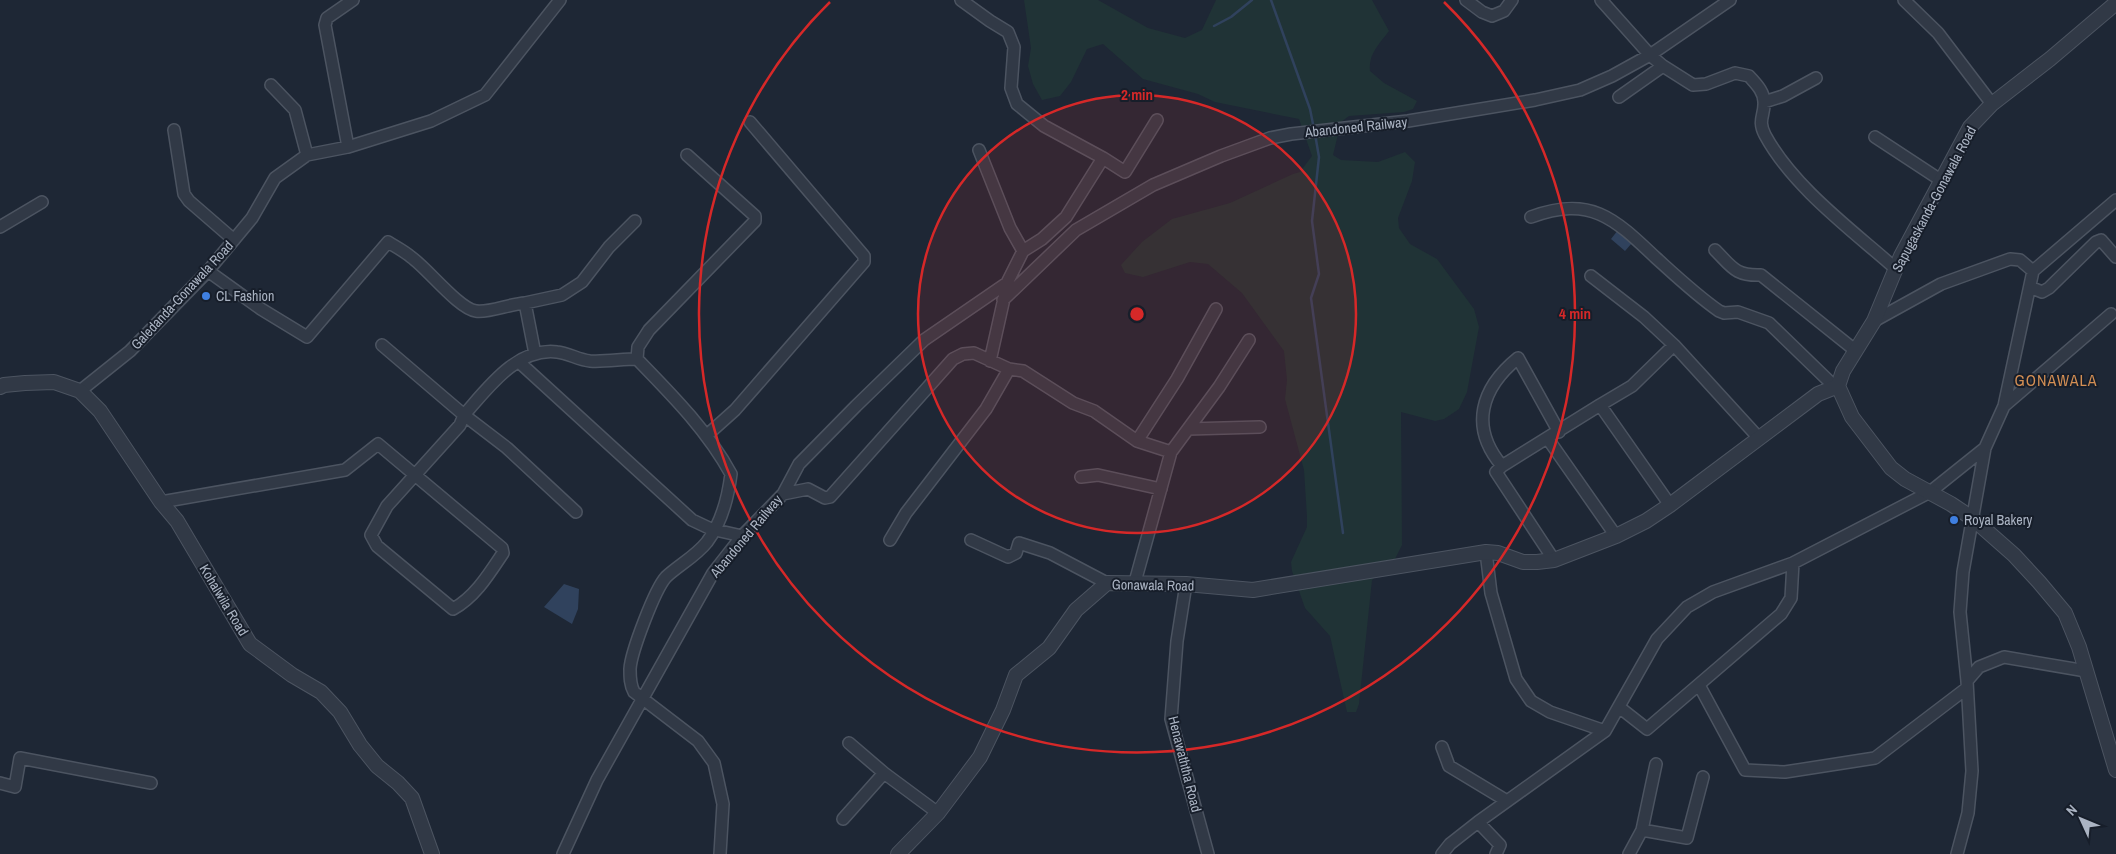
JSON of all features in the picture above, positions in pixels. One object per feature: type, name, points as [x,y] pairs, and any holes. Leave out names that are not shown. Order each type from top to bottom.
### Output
[{"type":"street","points":[[348,147],[325,25],[327,18],[353,0]]},
{"type":"street","name":"Galedanda-Gonawala Road","points":[[80,392],[130,351],[208,271],[252,218],[275,178],[307,155],[348,147],[432,121],[486,95],[560,0]]},
{"type":"street","points":[[961,0],[1008,32],[1014,47],[1011,88],[1017,104],[1029,116],[1044,126],[1125,172],[1157,120]]},
{"type":"street","points":[[1466,0],[1482,12],[1492,16],[1504,11],[1512,0]]},
{"type":"street","points":[[1601,0],[1650,55],[1663,66],[1693,85],[1706,84],[1735,73],[1749,76],[1761,91],[1764,102],[1761,116],[1765,134],[1805,189],[1896,268]]},
{"type":"street","name":"Abandoned Railway","points":[[1003,300],[1076,230],[1153,186],[1221,156],[1270,138],[1291,134],[1408,121],[1580,90],[1612,76],[1650,55],[1730,0]]},
{"type":"street","points":[[1904,0],[1938,34],[1992,104]]},
{"type":"street","name":"Sapugaskanda-Gonawala Road","points":[[1836,386],[1840,376],[1874,321],[1896,268],[1965,136],[1977,119],[1992,104],[2050,59],[2116,3]]},
{"type":"street","points":[[1619,97],[1663,66]]},
{"type":"street","points":[[1764,102],[1783,96],[1816,78]]},
{"type":"street","points":[[271,85],[295,110],[307,155]]},
{"type":"street","points":[[706,436],[735,410],[864,262],[864,256],[750,122]]},
{"type":"street","points":[[174,130],[184,194],[189,201],[234,240]]},
{"type":"street","points":[[1875,137],[1942,181]]},
{"type":"street","points":[[979,150],[1010,228],[1023,251],[1042,239],[1066,217],[1103,158]]},
{"type":"street","points":[[637,359],[638,347],[649,330],[755,221],[755,216],[687,155]]},
{"type":"street","points":[[1957,854],[1968,813],[1972,771],[1960,612],[1963,572],[1984,448],[2004,406],[2033,272],[2116,200]]},
{"type":"street","points":[[0,227],[42,202]]},
{"type":"street","points":[[1531,217],[1545,212],[1573,208],[1600,213],[1613,219],[1626,228],[1689,288],[1719,311],[1724,313],[1738,312],[1769,323],[1836,386],[1852,417],[1884,460],[1898,475],[1972,518],[2014,555],[2065,613],[2079,647],[2116,770]]},
{"type":"street","points":[[208,271],[261,309],[307,337],[388,242],[412,257],[466,307],[474,311],[486,311],[509,304],[525,303],[562,295],[582,282],[609,247],[635,222]]},
{"type":"street","points":[[2030,287],[2042,292],[2049,288],[2100,240],[2116,256]]},
{"type":"street","points":[[1715,250],[1732,268],[1743,275],[1761,275],[1856,351]]},
{"type":"street","name":"Abandoned Railway","points":[[563,854],[597,780],[713,573],[742,536],[783,494],[799,464],[924,340],[1007,283],[1023,251]]},
{"type":"street","points":[[1874,321],[1941,284],[2010,259],[2020,260],[2033,272]]},
{"type":"street","points":[[1591,276],[1644,316],[1674,345],[1758,438]]},
{"type":"street","points":[[990,361],[1007,283]]},
{"type":"street","points":[[525,303],[535,354]]},
{"type":"street","points":[[1137,441],[1178,379],[1216,309]]},
{"type":"street","points":[[2004,406],[2111,314]]},
{"type":"street","points":[[1135,582],[1171,452],[1219,387],[1249,340]]},
{"type":"street","points":[[382,345],[464,415],[507,448],[576,512]]},
{"type":"street","points":[[1554,560],[1496,472],[1502,466],[1632,386],[1674,345]]},
{"type":"street","points":[[161,502],[345,470],[378,444],[415,473],[502,548],[503,553],[484,581],[463,604],[453,609],[377,546],[371,535],[387,506],[415,473],[460,425],[464,415],[495,379],[519,362],[535,354],[556,352],[590,361],[637,359],[689,412],[732,474],[722,514],[706,543],[665,578],[652,604],[634,650],[630,669],[631,686],[642,698],[698,741],[714,764],[723,804],[720,854]]},
{"type":"street","points":[[783,494],[808,490],[825,498],[830,497],[953,359],[963,354],[974,353],[1008,369],[1023,371],[1073,403],[1094,412],[1137,441],[1171,452]]},
{"type":"street","points":[[1502,466],[1491,454],[1482,426],[1484,404],[1494,381],[1518,358],[1559,432]]},
{"type":"street","points":[[519,362],[692,520],[714,530],[742,536]]},
{"type":"street","points":[[890,540],[906,514],[986,409],[1008,369]]},
{"type":"street","name":"Kohalwila Road","points":[[0,387],[4,385],[54,382],[80,392],[100,411],[161,502],[176,521],[250,644],[292,675],[321,692],[340,712],[360,745],[377,766],[398,783],[412,798],[432,854]]},
{"type":"street","name":"Gonawala Road","points":[[898,854],[938,813],[980,757],[1003,710],[1016,675],[1050,648],[1076,610],[1107,583],[1186,584],[1253,590],[1486,552],[1498,553],[1523,562],[1554,560],[1616,536],[1646,520],[1670,505],[1818,394],[1836,386]]},
{"type":"street","points":[[1600,405],[1670,505]]},
{"type":"street","points":[[1188,430],[1260,427]]},
{"type":"street","points":[[1548,438],[1616,536]]},
{"type":"street","points":[[1442,854],[1450,844],[1478,822],[1605,730],[1657,639],[1687,607],[1713,592],[1794,563],[1930,492],[1984,448]]},
{"type":"street","points":[[1081,477],[1098,475],[1161,488]]},
{"type":"street","points":[[971,540],[1008,557],[1016,553],[1019,543],[1050,553],[1107,583]]},
{"type":"street","points":[[1486,552],[1491,594],[1516,679],[1531,701],[1550,712],[1605,730]]},
{"type":"street","points":[[1619,707],[1647,729],[1781,614],[1791,598],[1794,563]]},
{"type":"street","name":"Henawaththa Road","points":[[1186,584],[1177,640],[1171,719],[1208,854]]},
{"type":"street","points":[[1699,685],[1745,770],[1785,772],[1875,758],[1967,685],[1979,667],[2004,657],[2086,671]]},
{"type":"street","points":[[849,743],[884,773],[938,813]]},
{"type":"street","points":[[1442,747],[1449,766],[1507,801]]},
{"type":"street","points":[[0,784],[15,787],[20,758],[150,783]]},
{"type":"street","points":[[1629,854],[1642,830],[1656,764]]},
{"type":"street","points":[[843,819],[884,773]]},
{"type":"street","points":[[1642,830],[1687,838],[1703,777]]},
{"type":"street","points":[[1478,822],[1500,845],[1496,854]]},
{"type":"green space","points":[[1024,0],[1098,0],[1148,28],[1185,38],[1202,30],[1216,0],[1372,0],[1389,31],[1373,54],[1370,71],[1384,83],[1417,101],[1413,109],[1404,112],[1349,116],[1341,122],[1333,155],[1341,160],[1378,162],[1405,152],[1415,162],[1412,181],[1398,218],[1399,228],[1410,244],[1437,259],[1474,309],[1479,327],[1467,392],[1459,409],[1444,419],[1435,421],[1401,412],[1402,545],[1394,561],[1372,580],[1359,704],[1356,712],[1347,712],[1330,636],[1305,608],[1292,571],[1291,562],[1307,527],[1307,517],[1304,470],[1285,399],[1287,380],[1284,351],[1242,293],[1208,264],[1190,262],[1143,277],[1125,273],[1121,265],[1142,242],[1172,219],[1230,203],[1300,172],[1312,156],[1299,119],[1215,102],[1198,94],[1143,79],[1103,44],[1087,49],[1071,82],[1060,96],[1042,100],[1033,84],[1028,66],[1031,48]]},
{"type":"water","points":[[1618,230],[1632,243],[1625,251],[1611,239]]},
{"type":"water","points":[[564,584],[579,589],[578,609],[572,624],[544,607]]},
{"type":"waterway","points":[[1214,26],[1231,17],[1252,0]]},
{"type":"waterway","points":[[1271,0],[1310,109],[1314,129]]},
{"type":"waterway","points":[[1315,134],[1319,157],[1312,221],[1319,274],[1311,298],[1343,533]]},
{"type":"place","name":"CL Fashion","points":[[206,296]]},
{"type":"place","name":"Royal Bakery","points":[[1954,520]]},
{"type":"district","name":"GONAWALA","points":[[2056,380]]}]
